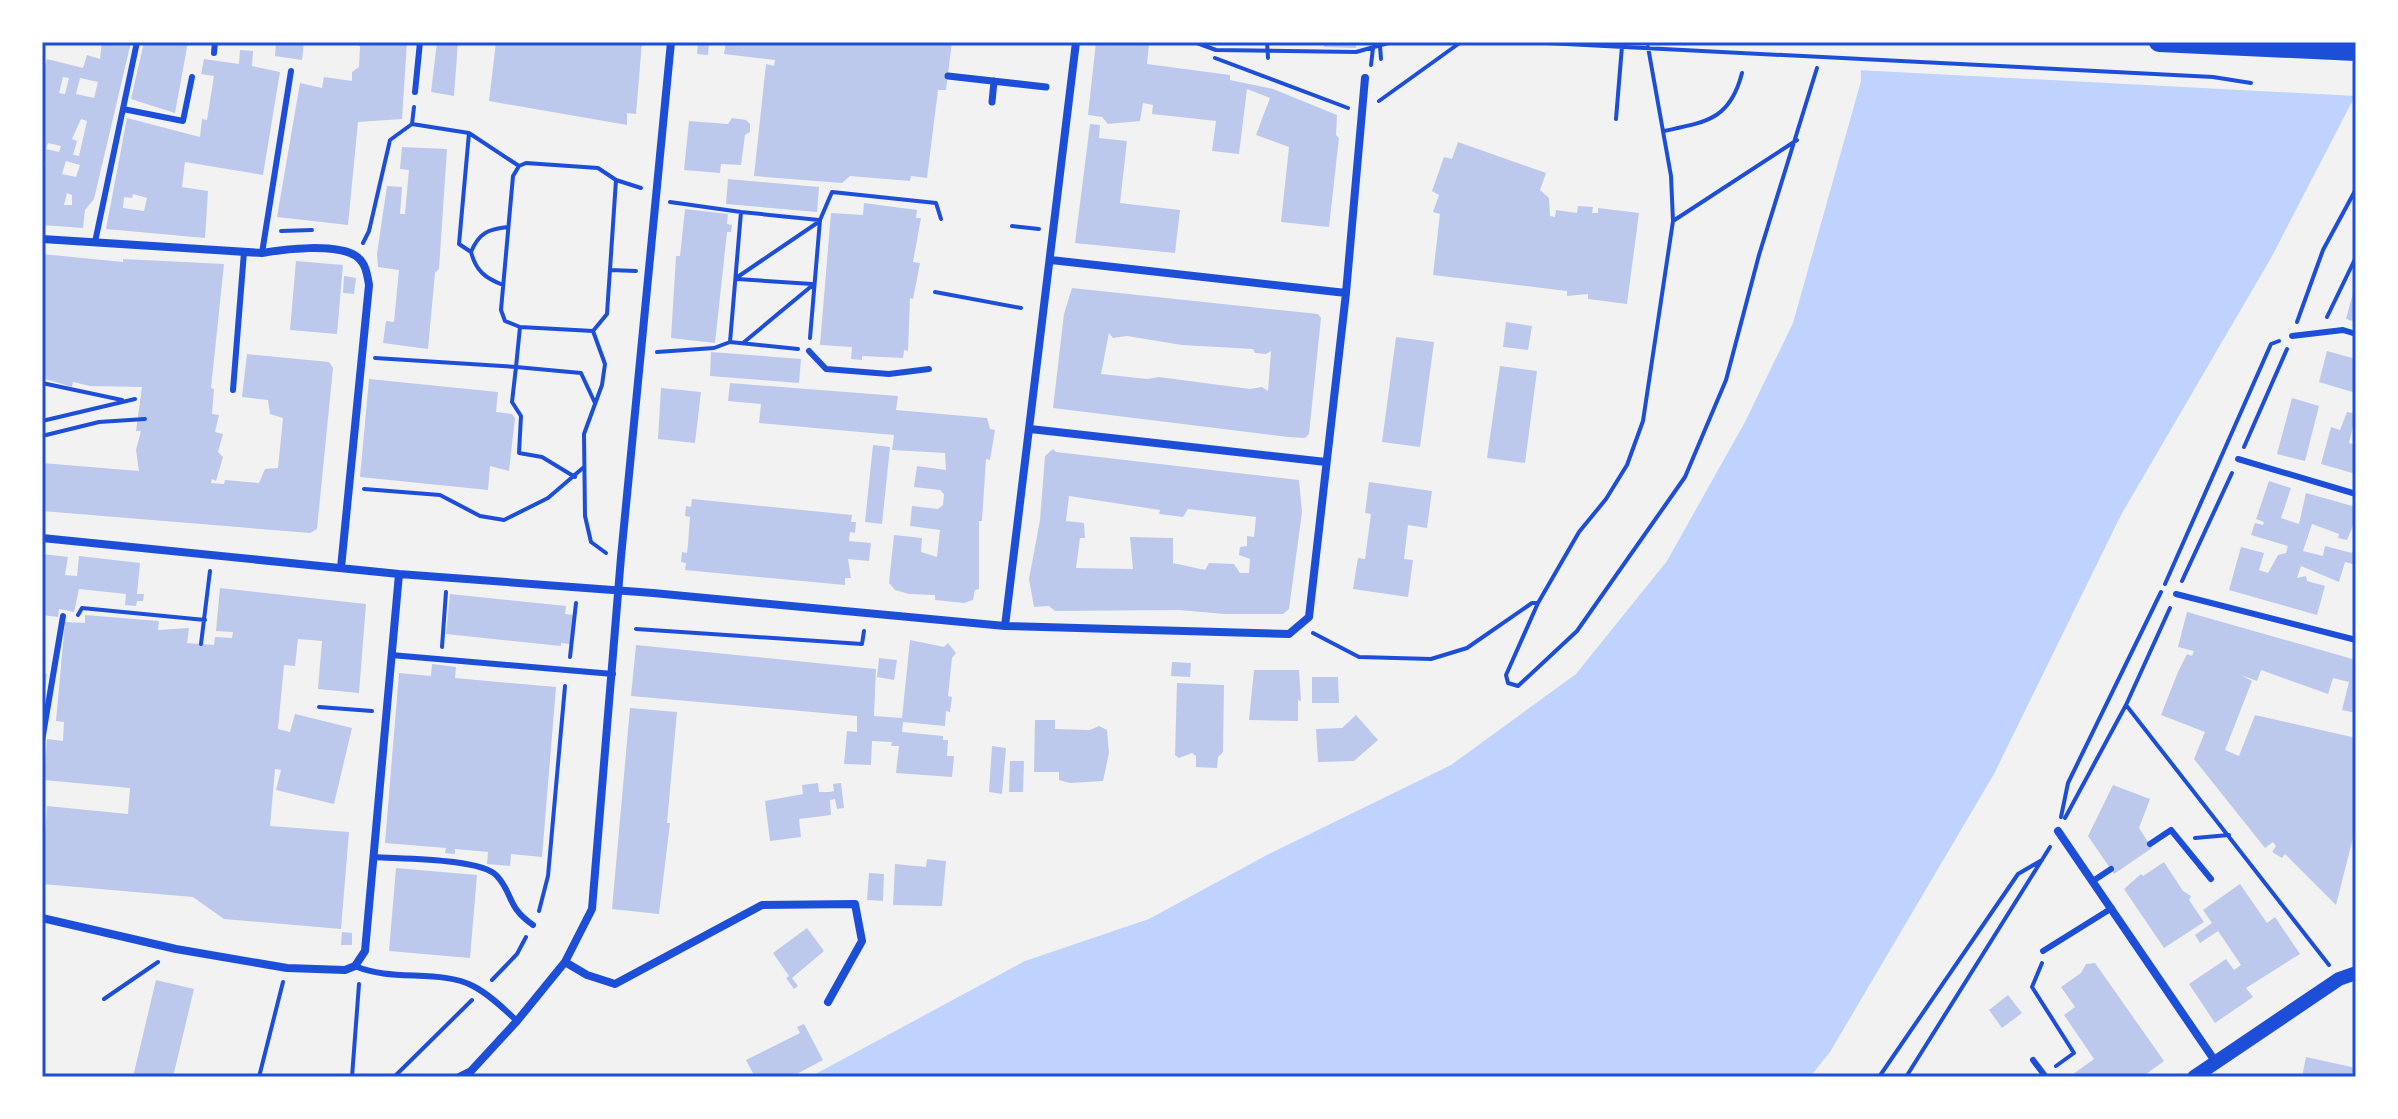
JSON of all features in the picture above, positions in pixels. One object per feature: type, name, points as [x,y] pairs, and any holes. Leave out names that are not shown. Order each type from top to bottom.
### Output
[{"type":"main road","points":[[2159,42],[2356,51]]},
{"type":"street","points":[[459,1077],[471,1071],[565,962],[592,909],[671,42]]},
{"type":"street","points":[[1005,626],[1076,42]]},
{"type":"street","points":[[948,76],[1046,87]]},
{"type":"street","points":[[42,538],[399,574],[619,590],[1005,626],[1289,634],[1309,617],[1346,293],[1365,78]]},
{"type":"street","points":[[992,102],[994,81]]},
{"type":"street","points":[[42,239],[262,253],[293,247],[356,256],[365,266],[369,285],[341,568]]},
{"type":"street","points":[[1051,260],[1346,293]]},
{"type":"street","points":[[1030,429],[1326,462]]},
{"type":"street","points":[[42,918],[176,949],[287,968],[345,970],[355,966],[365,951],[399,574]]},
{"type":"street","points":[[2058,831],[2215,1061]]},
{"type":"street","points":[[565,962],[587,975],[615,984],[762,905],[855,904],[862,941],[828,1002]]},
{"type":"street","points":[[2194,1077],[2339,979],[2356,973]]},
{"type":"lane","points":[[95,242],[137,42]]},
{"type":"lane","points":[[214,53],[215,42]]},
{"type":"lane","points":[[415,92],[420,42]]},
{"type":"lane","points":[[262,253],[291,71]]},
{"type":"lane","points":[[123,109],[183,121],[192,77]]},
{"type":"lane","points":[[233,390],[244,252]]},
{"type":"lane","points":[[2292,336],[2322,331],[2356,334]]},
{"type":"lane","points":[[809,351],[826,369],[889,374],[929,369]]},
{"type":"lane","points":[[2238,459],[2356,494]]},
{"type":"lane","points":[[2176,594],[2356,640]]},
{"type":"lane","points":[[42,741],[63,616]]},
{"type":"lane","points":[[391,655],[613,674]]},
{"type":"lane","points":[[2150,844],[2171,830],[2211,879]]},
{"type":"lane","points":[[374,857],[476,865],[496,874],[515,912],[533,925]]},
{"type":"lane","points":[[2093,881],[2111,869]]},
{"type":"lane","points":[[2046,949],[2112,908]]},
{"type":"lane","points":[[355,966],[374,973],[463,982],[481,991],[517,1021]]},
{"type":"lane","points":[[2033,1060],[2045,1076]]},
{"type":"path","points":[[1194,50],[1196,42],[1216,50],[1356,52],[1392,42]]},
{"type":"path","points":[[1267,42],[1268,58]]},
{"type":"path","points":[[1369,42],[1380,46]]},
{"type":"path","points":[[1215,58],[1362,114],[1461,42]]},
{"type":"path","points":[[1527,42],[2213,77],[2251,83]]},
{"type":"path","points":[[1380,46],[1381,59]]},
{"type":"path","points":[[1616,119],[1622,46]]},
{"type":"path","points":[[1648,47],[1671,176],[1673,221],[1643,421],[1633,450],[1606,499],[1579,532],[1538,603],[1506,675],[1508,683],[1518,686],[1577,631],[1685,477],[1726,380],[1744,324],[1759,255],[1817,68]]},
{"type":"path","points":[[1664,131],[1706,122],[1723,112],[1736,94],[1742,73]]},
{"type":"path","points":[[356,256],[369,231],[390,140],[412,124],[469,133],[519,166]]},
{"type":"path","points":[[469,133],[459,244],[471,252],[476,268],[487,279],[503,285]]},
{"type":"path","points":[[1673,221],[1797,140]]},
{"type":"path","points":[[593,331],[520,327],[505,321],[501,310],[508,226],[513,176],[519,166],[526,163],[598,168],[616,180],[672,203],[820,220]]},
{"type":"path","points":[[593,331],[607,314],[616,180]]},
{"type":"path","points":[[1906,1077],[2044,858],[2126,705],[2292,336],[2323,250],[2356,189]]},
{"type":"path","points":[[657,352],[714,348],[730,342],[809,351],[820,220],[832,192],[936,203],[941,219]]},
{"type":"path","points":[[730,342],[741,212]]},
{"type":"path","points":[[736,278],[820,220]]},
{"type":"path","points":[[471,252],[478,237],[490,229],[508,226]]},
{"type":"path","points":[[1012,226],[1054,231]]},
{"type":"path","points":[[2322,331],[2335,295],[2356,257]]},
{"type":"path","points":[[736,278],[814,284]]},
{"type":"path","points":[[743,343],[814,284]]},
{"type":"path","points":[[935,292],[1021,308]]},
{"type":"path","points":[[520,327],[512,402],[521,416],[519,453],[542,457],[575,477]]},
{"type":"path","points":[[350,487],[440,495],[480,516],[504,520],[548,498],[575,477],[587,461],[584,434],[605,364],[593,331]]},
{"type":"path","points":[[2058,831],[2068,783],[2159,598],[2271,344],[2292,336]]},
{"type":"path","points":[[363,357],[581,373],[595,403]]},
{"type":"path","points":[[42,383],[126,401]]},
{"type":"path","points":[[42,421],[135,399]]},
{"type":"path","points":[[42,436],[99,422],[145,419]]},
{"type":"path","points":[[584,467],[585,516],[591,542],[609,555],[607,562]]},
{"type":"path","points":[[201,644],[211,569]]},
{"type":"path","points":[[441,659],[446,590]]},
{"type":"path","points":[[394,1077],[517,954],[533,925],[548,876],[566,669],[576,603]]},
{"type":"path","points":[[1300,627],[1359,657],[1431,659],[1467,648],[1532,603],[1538,603]]},
{"type":"path","points":[[63,616],[80,615],[82,608],[205,620]]},
{"type":"path","points":[[636,629],[862,644],[864,631]]},
{"type":"path","points":[[2126,705],[2339,979]]},
{"type":"path","points":[[319,707],[372,711]]},
{"type":"path","points":[[2210,837],[2229,835]]},
{"type":"path","points":[[1879,1077],[2018,874],[2044,858]]},
{"type":"path","points":[[104,999],[176,949]]},
{"type":"path","points":[[2045,1076],[2074,1053],[2032,987],[2046,949]]},
{"type":"path","points":[[352,1077],[361,992],[355,966]]},
{"type":"path","points":[[259,1077],[287,968]]},
{"type":"water","points":[[1860,42],[2356,94],[2271,258],[2121,515],[1994,774],[1830,1052],[1810,1077],[810,1077],[1025,961],[1149,919],[1267,855],[1451,765],[1576,674],[1667,561],[1745,422],[1793,323],[1861,81]]},
{"type":"pier","points":[[1856,42],[2356,42],[2356,96],[1857,70]]},
{"type":"building","points":[[102,42],[131,42],[94,199],[85,210],[83,228],[42,225],[42,180],[46,163],[42,161],[42,80],[47,59],[83,68],[87,55],[100,59]],"holes":[[[63,77],[69,78],[65,94],[59,93]],[[80,78],[98,82],[94,98],[76,94]],[[81,119],[87,121],[79,156],[73,155],[77,141],[72,139]],[[48,143],[61,146],[59,152],[46,149]],[[66,161],[80,165],[76,177],[62,174]],[[67,193],[72,195],[72,205],[64,205]]]},
{"type":"building","points":[[144,42],[188,42],[175,113],[131,99]]},
{"type":"building","points":[[276,42],[304,42],[302,60],[275,56]]},
{"type":"building","points":[[357,42],[407,42],[402,119],[358,122],[348,225],[277,217],[300,83],[322,88],[324,77],[352,81],[352,72],[359,67],[360,47]]},
{"type":"building","points":[[437,42],[458,42],[454,96],[431,92]]},
{"type":"building","points":[[496,42],[642,42],[636,114],[627,113],[627,125],[489,101]]},
{"type":"building","points":[[698,42],[709,42],[708,55],[697,54]]},
{"type":"building","points":[[726,42],[952,42],[946,90],[938,90],[927,178],[911,176],[910,181],[850,176],[842,183],[754,176],[766,64],[774,66],[775,60],[724,54]]},
{"type":"building","points":[[1096,42],[1149,44],[1147,64],[1230,75],[1230,80],[1273,89],[1337,115],[1336,135],[1339,138],[1329,227],[1281,222],[1289,147],[1256,135],[1270,98],[1247,89],[1239,154],[1212,151],[1216,121],[1152,114],[1153,105],[1143,103],[1140,121],[1108,124],[1102,117],[1088,115]]},
{"type":"building","points":[[1324,42],[1356,42],[1356,48],[1324,47]]},
{"type":"building","points":[[240,50],[253,51],[252,66],[280,72],[263,175],[185,162],[182,187],[208,191],[205,238],[106,229],[127,118],[200,137],[202,119],[207,120],[214,76],[201,74],[204,59],[239,64]],"holes":[[[133,194],[147,198],[144,211],[123,208],[124,197],[132,198]]]},
{"type":"building","points":[[732,118],[746,120],[750,124],[750,132],[745,135],[741,165],[721,164],[720,173],[684,170],[689,121],[728,124]]},
{"type":"building","points":[[1090,124],[1100,125],[1099,138],[1127,141],[1120,203],[1180,210],[1175,253],[1075,243]]},
{"type":"building","points":[[1458,142],[1546,173],[1540,190],[1549,198],[1550,216],[1555,217],[1556,210],[1577,213],[1578,206],[1593,207],[1592,213],[1598,213],[1598,208],[1639,213],[1627,304],[1588,299],[1588,294],[1567,296],[1567,291],[1433,275],[1440,214],[1433,212],[1439,195],[1432,191],[1444,157],[1452,159]]},
{"type":"building","points":[[402,147],[447,149],[439,269],[435,273],[428,349],[383,343],[386,321],[394,322],[399,270],[378,267],[377,254],[387,186],[402,187],[400,214],[405,214],[409,170],[400,169]]},
{"type":"building","points":[[728,179],[819,187],[817,212],[726,204]]},
{"type":"building","points":[[864,203],[917,210],[916,218],[921,218],[913,262],[920,263],[913,299],[910,298],[908,351],[904,350],[903,358],[862,356],[862,360],[851,359],[852,347],[820,345],[831,213],[863,215]]},
{"type":"building","points":[[685,209],[728,214],[727,224],[732,225],[731,232],[727,232],[715,343],[671,338],[676,256],[680,256]]},
{"type":"building","points":[[42,254],[123,262],[123,259],[224,264],[211,388],[214,389],[212,414],[219,415],[215,432],[223,434],[218,452],[223,457],[216,481],[212,479],[211,483],[224,484],[225,480],[259,483],[265,469],[278,468],[283,418],[270,414],[268,400],[242,397],[247,354],[329,362],[333,368],[317,529],[310,533],[42,511],[42,463],[139,471],[136,450],[141,431],[136,431],[142,387],[90,386],[73,382],[72,387],[42,378]]},
{"type":"building","points":[[296,261],[343,265],[337,334],[290,330]]},
{"type":"building","points":[[344,276],[356,278],[354,294],[343,293]]},
{"type":"building","points":[[1072,288],[1318,314],[1321,318],[1309,434],[1305,438],[1288,437],[1053,408],[1064,314]],"holes":[[[1109,333],[1113,338],[1127,336],[1182,345],[1253,349],[1255,353],[1266,354],[1271,351],[1268,391],[1262,387],[1250,389],[1159,377],[1147,379],[1101,374]]]},
{"type":"building","points":[[2353,293],[2356,294],[2356,322],[2346,319]]},
{"type":"building","points":[[1506,322],[1532,326],[1528,350],[1503,347]]},
{"type":"building","points":[[1396,337],[1434,342],[1420,447],[1382,442]]},
{"type":"building","points":[[2327,351],[2356,359],[2356,393],[2319,382]]},
{"type":"building","points":[[711,352],[801,359],[799,383],[710,376]]},
{"type":"building","points":[[1500,366],[1537,371],[1525,463],[1487,458]]},
{"type":"building","points":[[369,379],[498,392],[496,412],[512,414],[515,418],[509,471],[490,466],[488,490],[360,477]]},
{"type":"building","points":[[730,383],[898,396],[896,410],[987,418],[990,429],[995,430],[990,460],[986,459],[982,521],[979,521],[979,589],[975,590],[973,600],[964,603],[935,600],[935,595],[909,594],[895,590],[889,583],[894,535],[922,538],[921,552],[937,557],[940,530],[910,526],[912,506],[938,509],[943,505],[944,494],[940,490],[914,487],[917,466],[946,470],[945,453],[892,450],[894,435],[759,423],[761,404],[728,401]]},
{"type":"building","points":[[661,388],[701,392],[695,443],[658,439]]},
{"type":"building","points":[[2292,398],[2319,406],[2305,461],[2277,454]]},
{"type":"building","points":[[2347,412],[2356,414],[2349,443],[2356,445],[2356,474],[2321,464],[2331,427],[2340,430]]},
{"type":"building","points":[[873,445],[890,447],[882,524],[865,522]]},
{"type":"building","points":[[1053,449],[1056,452],[1299,480],[1302,512],[1289,609],[1283,614],[1225,614],[1179,610],[1055,611],[1049,606],[1034,607],[1029,579],[1040,520],[1045,456]],"holes":[[[1069,496],[1160,510],[1159,514],[1183,517],[1188,509],[1256,517],[1254,537],[1247,536],[1247,546],[1240,547],[1239,555],[1250,559],[1249,573],[1240,573],[1234,564],[1209,563],[1205,570],[1173,563],[1173,538],[1130,537],[1133,569],[1076,568],[1080,538],[1085,538],[1084,523],[1066,521]]]},
{"type":"building","points":[[2269,481],[2291,488],[2281,518],[2299,524],[2306,493],[2356,507],[2356,518],[2347,540],[2312,524],[2303,551],[2323,556],[2325,546],[2352,553],[2356,541],[2356,565],[2345,562],[2339,582],[2301,566],[2297,578],[2306,576],[2307,581],[2325,586],[2317,615],[2229,590],[2241,547],[2264,553],[2259,570],[2268,573],[2278,555],[2286,553],[2288,546],[2251,535],[2255,523],[2263,525],[2264,522],[2256,519]]},
{"type":"building","points":[[1369,482],[1432,491],[1427,528],[1408,525],[1404,559],[1413,560],[1408,597],[1353,589],[1358,558],[1365,559],[1371,514],[1365,513]]},
{"type":"building","points":[[692,499],[852,515],[851,522],[856,522],[855,533],[850,532],[849,541],[871,543],[869,561],[848,559],[851,578],[845,578],[845,585],[685,570],[686,563],[681,562],[682,552],[687,553],[690,517],[685,516],[686,506],[691,507]]},
{"type":"building","points":[[42,554],[68,557],[65,575],[77,576],[79,556],[140,563],[137,594],[144,594],[143,601],[137,601],[136,606],[125,605],[126,594],[79,589],[74,612],[59,609],[58,617],[42,615]]},
{"type":"building","points":[[220,588],[366,604],[359,693],[318,689],[322,641],[298,639],[295,666],[284,665],[278,729],[290,732],[295,714],[352,728],[334,804],[276,790],[281,770],[275,769],[270,826],[349,832],[341,929],[224,919],[193,897],[42,884],[47,806],[128,814],[130,788],[44,780],[47,739],[63,741],[64,722],[56,721],[65,622],[85,623],[85,615],[159,621],[158,630],[189,628],[187,643],[214,645],[215,637],[232,638],[233,632],[216,631]]},
{"type":"building","points":[[450,594],[566,606],[565,614],[574,615],[570,644],[561,643],[561,646],[446,634]]},
{"type":"building","points":[[2187,612],[2356,660],[2356,713],[2342,710],[2349,682],[2333,678],[2328,694],[2261,670],[2257,681],[2241,675],[2252,681],[2225,750],[2239,756],[2255,715],[2356,738],[2356,826],[2336,905],[2285,854],[2282,858],[2272,852],[2276,846],[2273,842],[2265,848],[2194,759],[2205,732],[2161,715],[2187,654],[2192,656],[2194,651],[2178,647]]},
{"type":"building","points":[[910,640],[944,647],[948,643],[956,653],[952,658],[948,696],[952,697],[950,712],[946,711],[945,726],[903,722],[902,732],[943,736],[943,740],[948,740],[947,756],[954,756],[952,777],[896,773],[899,746],[891,746],[892,742],[872,741],[871,765],[844,764],[847,731],[857,732],[857,716],[631,696],[636,645],[876,669],[874,716],[902,718]]},
{"type":"building","points":[[879,658],[897,660],[894,680],[877,677]]},
{"type":"building","points":[[1172,662],[1191,663],[1190,677],[1171,676]]},
{"type":"building","points":[[432,664],[456,667],[455,678],[556,687],[542,857],[511,854],[510,866],[487,864],[488,852],[455,849],[455,854],[445,853],[446,848],[385,843],[399,673],[431,676]]},
{"type":"building","points":[[1254,670],[1299,670],[1301,701],[1298,700],[1298,721],[1249,720]]},
{"type":"building","points":[[42,673],[47,674],[44,696],[42,695]]},
{"type":"building","points":[[1312,677],[1338,677],[1339,703],[1312,703]]},
{"type":"building","points":[[1177,683],[1224,685],[1223,752],[1218,757],[1217,768],[1196,767],[1196,756],[1192,753],[1179,758],[1175,755]]},
{"type":"building","points":[[630,708],[677,712],[667,823],[670,823],[659,914],[612,909]]},
{"type":"building","points":[[1356,715],[1378,740],[1354,761],[1318,762],[1316,729],[1342,728]]},
{"type":"building","points":[[1035,720],[1055,720],[1055,729],[1090,730],[1099,726],[1107,730],[1109,753],[1103,781],[1070,783],[1059,780],[1059,772],[1034,772]]},
{"type":"building","points":[[992,746],[1006,748],[1002,794],[989,792]]},
{"type":"building","points":[[1010,761],[1024,761],[1023,792],[1009,792]]},
{"type":"building","points":[[818,783],[819,792],[829,792],[834,791],[833,784],[841,783],[844,808],[837,809],[835,799],[830,800],[831,815],[799,819],[801,837],[770,841],[765,801],[803,794],[802,785]]},
{"type":"building","points":[[2113,785],[2150,799],[2139,828],[2152,848],[2114,874],[2088,836]]},
{"type":"building","points":[[927,859],[946,861],[942,906],[893,905],[895,864],[926,867]]},
{"type":"building","points":[[2164,862],[2183,891],[2191,896],[2189,900],[2204,922],[2164,948],[2124,889],[2141,874],[2143,876]]},
{"type":"building","points":[[396,868],[477,875],[470,958],[389,951]]},
{"type":"building","points":[[869,873],[884,874],[883,901],[867,900]]},
{"type":"building","points":[[2240,884],[2267,923],[2275,917],[2300,954],[2246,988],[2253,997],[2215,1023],[2189,984],[2226,959],[2234,970],[2241,965],[2218,931],[2200,943],[2195,935],[2212,923],[2203,910]]},
{"type":"building","points":[[807,928],[824,951],[792,978],[798,986],[794,989],[773,953]]},
{"type":"building","points":[[342,932],[352,933],[352,945],[341,945]]},
{"type":"building","points":[[2095,963],[2164,1061],[2142,1077],[2069,1077],[2094,1059],[2064,1015],[2075,1007],[2061,987],[2081,973],[2086,964]]},
{"type":"building","points":[[156,980],[194,989],[173,1077],[133,1077]]},
{"type":"building","points":[[2008,995],[2022,1013],[2002,1028],[1989,1010]]},
{"type":"building","points":[[804,1024],[823,1060],[791,1077],[755,1077],[746,1060],[800,1033],[797,1027]]},
{"type":"building","points":[[2306,1057],[2356,1068],[2356,1077],[2302,1077]]}]
